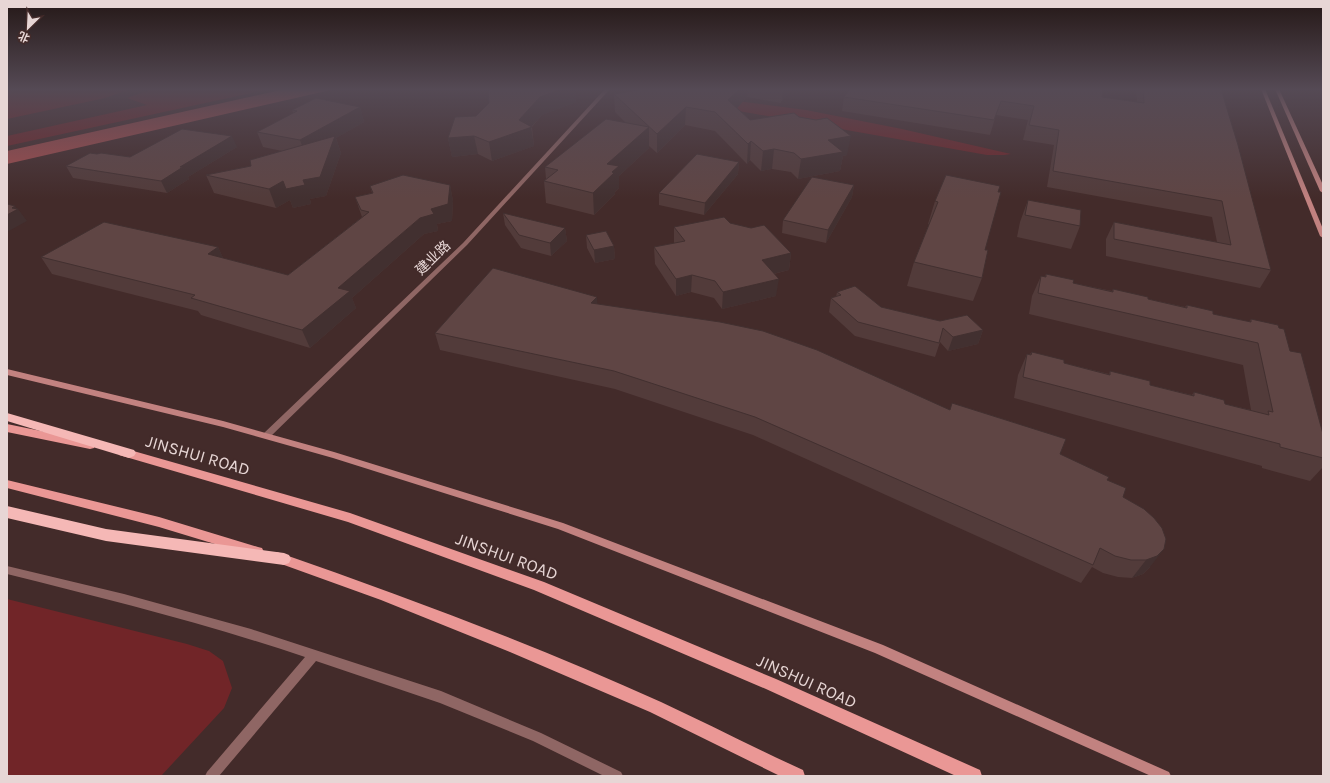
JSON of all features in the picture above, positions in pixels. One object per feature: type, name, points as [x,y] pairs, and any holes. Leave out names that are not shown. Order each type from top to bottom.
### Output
[{"type":"highway","points":[[7,417],[129,453]]},
{"type":"highway","points":[[7,512],[106,536],[284,560]]},
{"type":"main road","name":"JINSHUI ROAD","points":[[7,428],[129,453],[350,518],[539,586],[771,684],[974,776]]},
{"type":"main road","points":[[7,484],[159,522],[284,560],[385,596],[515,647],[656,707],[797,776]]},
{"type":"street","name":"建业路","points":[[266,436],[464,244],[574,126]]},
{"type":"street","points":[[1278,126],[1323,236]]},
{"type":"street","points":[[1293,126],[1323,191]]},
{"type":"street","points":[[7,372],[223,424],[334,455],[560,526],[879,649],[1165,776]]},
{"type":"street","points":[[7,570],[124,599],[243,632],[442,697],[537,737],[617,776]]},
{"type":"street","points":[[211,776],[314,655]]},
{"type":"shaded area","points":[[54,126],[101,126],[7,146],[7,136]]},
{"type":"shaded area","points":[[121,126],[175,126],[7,164],[7,151]]},
{"type":"shaded area","points":[[821,126],[885,126],[1011,154],[987,155]]},
{"type":"shaded area","points":[[7,599],[187,644],[209,651],[223,661],[232,688],[224,708],[161,776],[7,776]]},
{"type":"building","points":[[269,126],[326,126],[300,140],[257,132]]},
{"type":"building","points":[[452,126],[529,126],[532,127],[489,142],[474,136],[448,138]]},
{"type":"building","points":[[598,126],[641,126],[649,127],[607,164],[619,166],[612,172],[614,173],[593,193],[544,181],[558,170],[545,167]]},
{"type":"building","points":[[648,126],[666,126],[657,134]]},
{"type":"building","points":[[729,126],[837,126],[851,136],[828,140],[843,152],[801,159],[794,153],[774,149],[763,151],[751,141],[748,144]]},
{"type":"building","points":[[1032,126],[1232,126],[1271,270],[1114,239],[1114,222],[1231,245],[1222,201],[1053,171],[1059,130]]},
{"type":"building","points":[[182,129],[232,136],[180,167],[183,167],[161,181],[66,166],[90,153],[130,157]]},
{"type":"building","points":[[335,136],[320,177],[303,180],[305,185],[286,189],[283,181],[269,189],[206,175],[251,166],[250,160]]},
{"type":"building","points":[[697,154],[739,162],[705,203],[659,193]]},
{"type":"building","points":[[403,175],[450,185],[448,204],[431,209],[434,214],[420,218],[338,288],[350,291],[302,330],[191,298],[195,295],[41,257],[104,222],[218,247],[208,254],[288,275],[369,212],[361,210],[355,197],[373,193],[370,186]]},
{"type":"building","points":[[946,175],[1000,186],[998,192],[1001,192],[985,250],[988,250],[982,278],[914,262],[938,202],[935,201]]},
{"type":"building","points":[[812,177],[854,185],[828,230],[783,220]]},
{"type":"building","points":[[1028,200],[1081,210],[1080,226],[1025,215]]},
{"type":"building","points":[[7,204],[15,206],[12,208],[18,209],[7,215]]},
{"type":"building","points":[[503,213],[565,228],[550,243],[519,235]]},
{"type":"building","points":[[724,217],[730,223],[751,228],[764,225],[791,253],[762,260],[779,279],[723,292],[715,281],[692,275],[676,279],[654,247],[685,241],[674,227]]},
{"type":"building","points":[[606,231],[614,246],[594,250],[586,235]]},
{"type":"building","points":[[493,268],[597,297],[591,303],[720,322],[763,331],[817,350],[950,410],[952,403],[1066,439],[1060,454],[1109,477],[1107,480],[1126,488],[1123,497],[1144,509],[1162,528],[1166,539],[1164,549],[1157,556],[1146,560],[1131,560],[1115,556],[1100,548],[1093,565],[755,417],[614,371],[435,333]]},
{"type":"building","points":[[1046,274],[1074,280],[1073,283],[1113,292],[1113,289],[1187,308],[1187,305],[1213,311],[1213,314],[1251,322],[1251,319],[1278,325],[1279,328],[1284,329],[1290,351],[1301,353],[1323,434],[1323,458],[1280,447],[1280,444],[1023,377],[1027,354],[1031,355],[1032,352],[1064,360],[1064,363],[1110,375],[1110,371],[1150,381],[1150,385],[1194,396],[1194,392],[1224,400],[1225,404],[1269,415],[1268,411],[1273,412],[1258,343],[1038,293],[1041,276],[1046,277]]},
{"type":"building","points":[[855,286],[881,307],[940,321],[967,315],[983,330],[953,337],[943,328],[939,343],[858,322],[831,298],[841,295],[837,292]]}]
